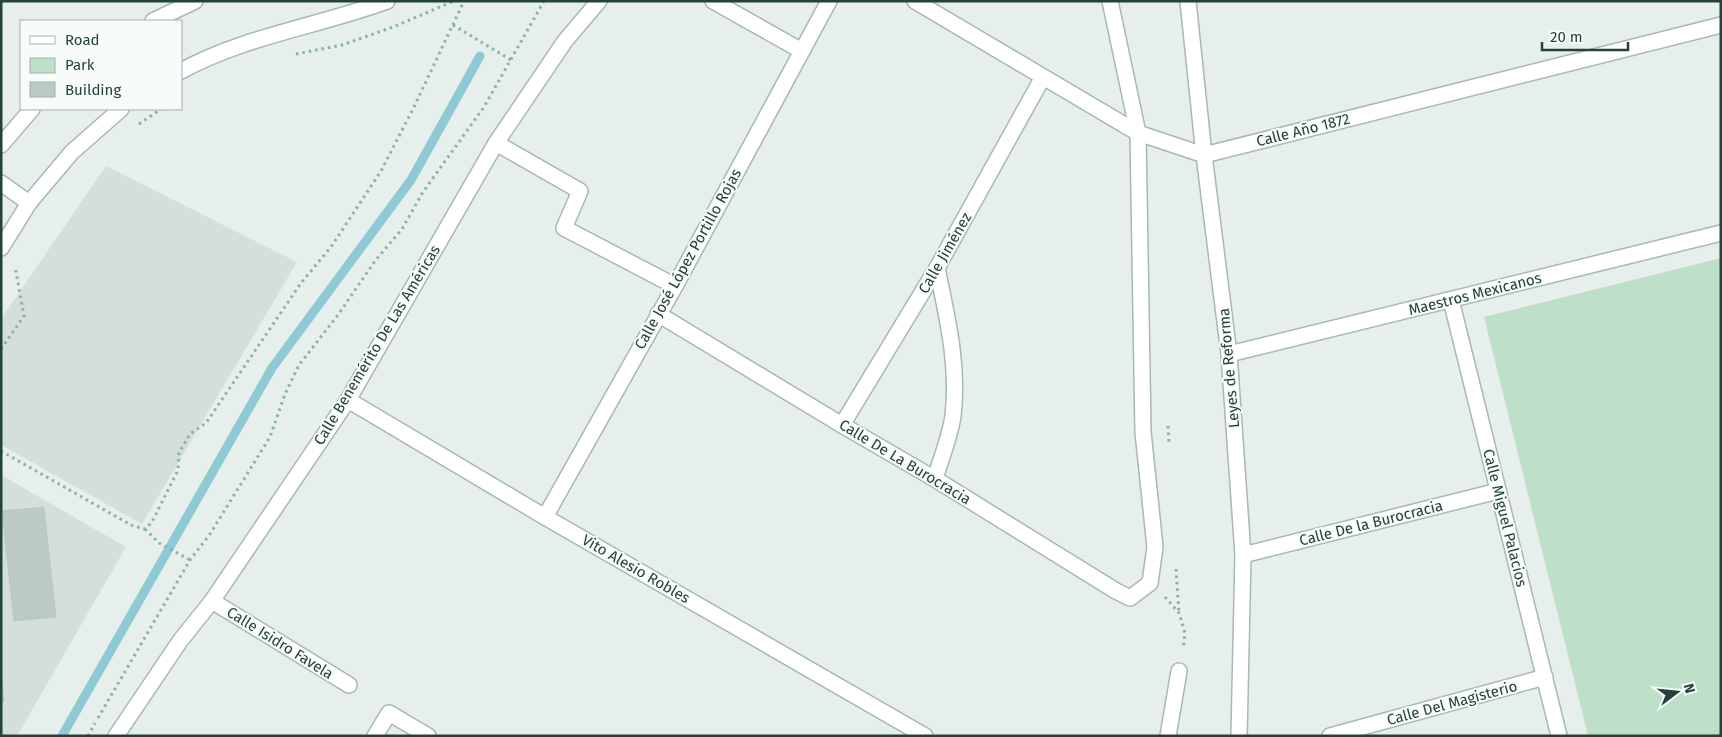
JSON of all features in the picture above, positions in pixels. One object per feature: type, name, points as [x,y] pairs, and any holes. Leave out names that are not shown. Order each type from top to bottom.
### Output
[{"type":"street","points":[[155,20],[195,1]]},
{"type":"street","points":[[182,70],[203,59],[272,35],[356,12],[387,1]]},
{"type":"street","name":"Calle Benemérito De Las Américas","points":[[116,736],[180,641],[212,601],[348,400],[496,143],[565,41],[599,1]]},
{"type":"street","points":[[714,1],[802,51]]},
{"type":"street","name":"Calle José López Portillo Rojas","points":[[546,517],[675,286],[829,1]]},
{"type":"street","points":[[915,1],[1138,133],[1204,155]]},
{"type":"street","points":[[1110,1],[1138,133],[1143,432],[1155,547],[1150,583]]},
{"type":"street","name":"Leyes de Reforma","points":[[1188,1],[1204,155],[1229,354],[1243,555],[1240,736]]},
{"type":"street","name":"Calle Año 1872","points":[[1204,155],[1721,25]]},
{"type":"street","name":"Calle Jiménez","points":[[842,425],[937,268],[1043,78]]},
{"type":"street","points":[[1,145],[31,110]]},
{"type":"street","points":[[1,248],[29,203],[72,152],[120,110]]},
{"type":"street","points":[[496,143],[580,191],[564,228],[675,286]]},
{"type":"street","points":[[1,183],[29,203]]},
{"type":"street","name":"Maestros Mexicanos","points":[[1229,354],[1721,233]]},
{"type":"street","points":[[935,479],[952,417],[954,381],[952,345],[937,268]]},
{"type":"street","name":"Calle Miguel Palacios","points":[[1451,300],[1559,736]]},
{"type":"street","name":"Calle De La Burocracia","points":[[658,314],[935,479],[1116,591],[1130,598],[1150,583]]},
{"type":"street","name":"Vito Alesio Robles","points":[[348,400],[925,736]]},
{"type":"street","name":"Calle De la Burocracia","points":[[1243,555],[1498,491]]},
{"type":"street","name":"Calle Isidro Favela","points":[[212,601],[348,685]]},
{"type":"street","points":[[1168,736],[1179,671]]},
{"type":"street","name":"Calle Del Magisterio","points":[[1330,736],[1544,677]]},
{"type":"street","points":[[375,736],[389,712],[428,736]]},
{"type":"path","points":[[145,529],[152,522],[178,470],[179,453],[190,434],[206,423],[301,283],[331,247],[382,171],[464,1]]},
{"type":"path","points":[[88,736],[190,560],[210,534],[270,437],[285,394],[299,365],[402,229],[423,192],[484,107],[544,1]]},
{"type":"path","points":[[453,25],[511,60]]},
{"type":"path","points":[[137,126],[160,110]]},
{"type":"path","points":[[1,350],[24,316],[14,267],[18,259]]},
{"type":"path","points":[[1,451],[132,525],[145,529],[159,543],[190,560]]},
{"type":"path","points":[[1150,583],[1179,613],[1185,633],[1179,671]]},
{"type":"shaded area","points":[[106,166],[297,262],[142,524],[1,445],[1,319]]},
{"type":"shaded area","points":[[1,475],[126,547],[17,736],[1,736]]},
{"type":"green space","points":[[1721,258],[1721,736],[1588,736],[1484,317]]},
{"type":"building","points":[[44,507],[56,617],[14,621],[2,511]]},
{"type":"building","points":[[1,672],[4,702],[1,702]]},
{"type":"waterway","points":[[62,736],[272,368],[411,180],[480,56]]}]
